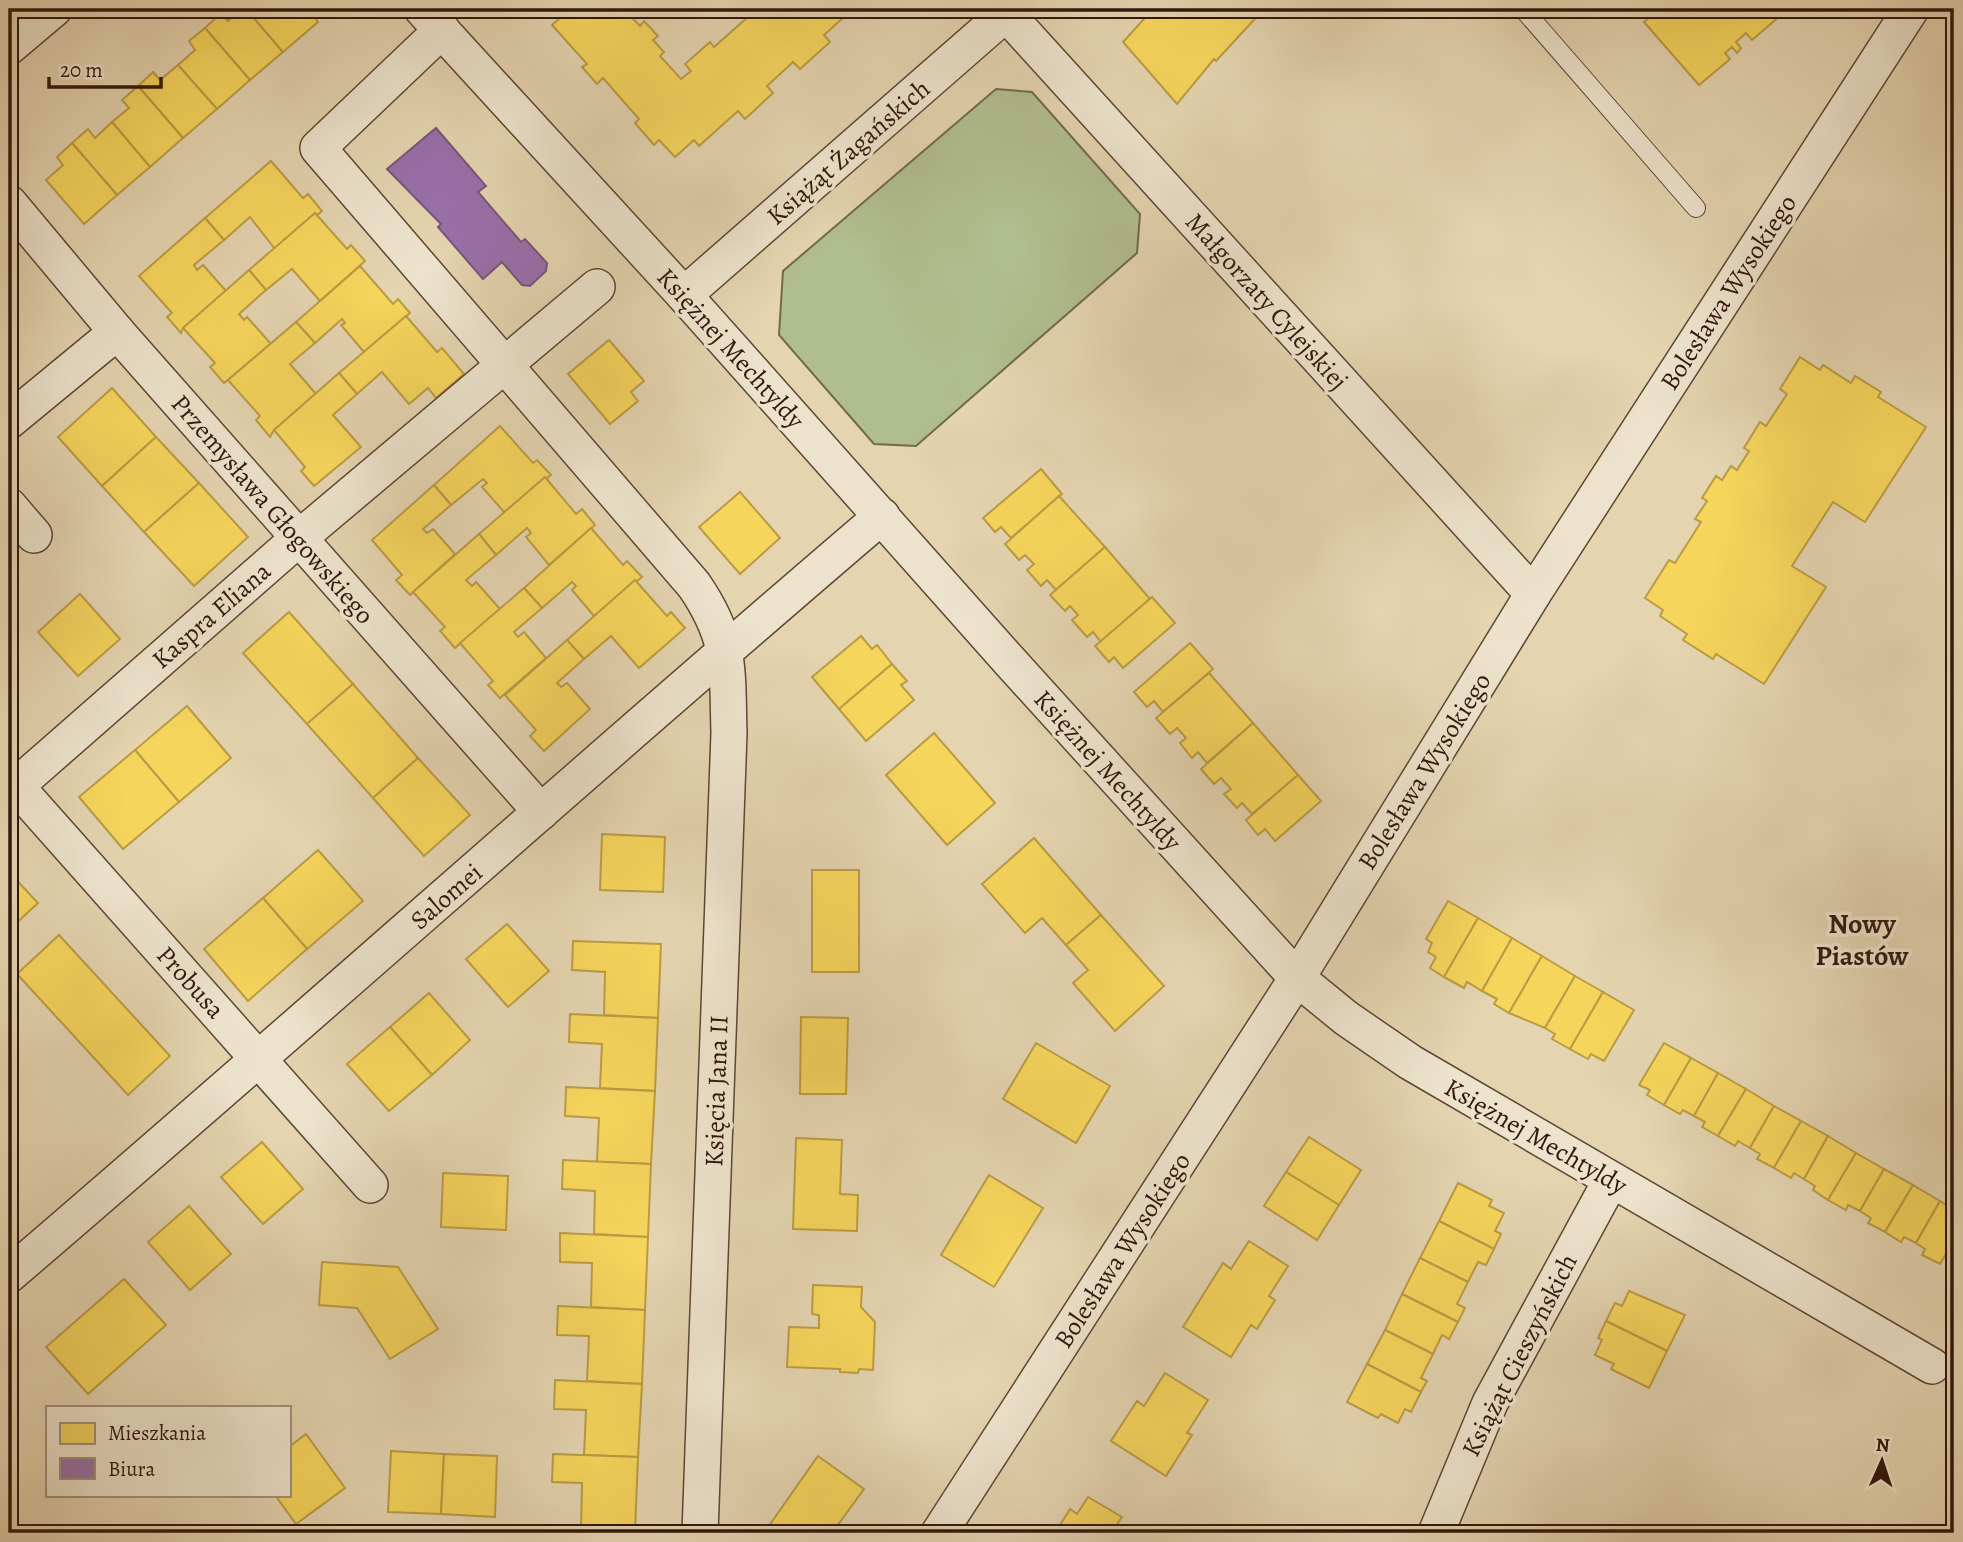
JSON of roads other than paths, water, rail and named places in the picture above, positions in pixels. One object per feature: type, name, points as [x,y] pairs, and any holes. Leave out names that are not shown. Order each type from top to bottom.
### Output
[{"type":"street","points":[[9,47],[54,9]]},
{"type":"street","name":"Bolesława Wysokiego","points":[[939,1533],[1297,978],[1533,594],[1911,9]]},
{"type":"street","name":"Małgorzaty Cylejskiej","points":[[1006,10],[1533,594]]},
{"type":"street","name":"Książąt Żagańskich","points":[[684,295],[1006,10]]},
{"type":"street","points":[[432,19],[318,148],[694,585],[712,611],[726,649]]},
{"type":"street","name":"Księżnej Mechtyldy","points":[[432,19],[684,295],[1023,676],[1297,978],[1346,1018],[1410,1062],[1932,1366]]},
{"type":"street","name":"Przemysława Głogowskiego","points":[[9,203],[117,332],[541,812]]},
{"type":"street","name":"Kaspra Eliana","points":[[13,785],[299,538],[597,287]]},
{"type":"street","points":[[9,421],[117,332]]},
{"type":"street","points":[[9,506],[34,535]]},
{"type":"street","name":"Salomei","points":[[9,1275],[260,1060],[726,649],[882,516]]},
{"type":"street","name":"Księcia Jana II","points":[[700,1533],[729,733],[726,649]]},
{"type":"street","name":"Probusa","points":[[13,785],[370,1185]]},
{"type":"street","name":"Książąt Cieszyńskich","points":[[1436,1533],[1490,1403],[1611,1180]]},
{"type":"lane","points":[[1523,9],[1696,208]]},
{"type":"district","name":"Nowy Piastów","points":[[1862,939]]}]
